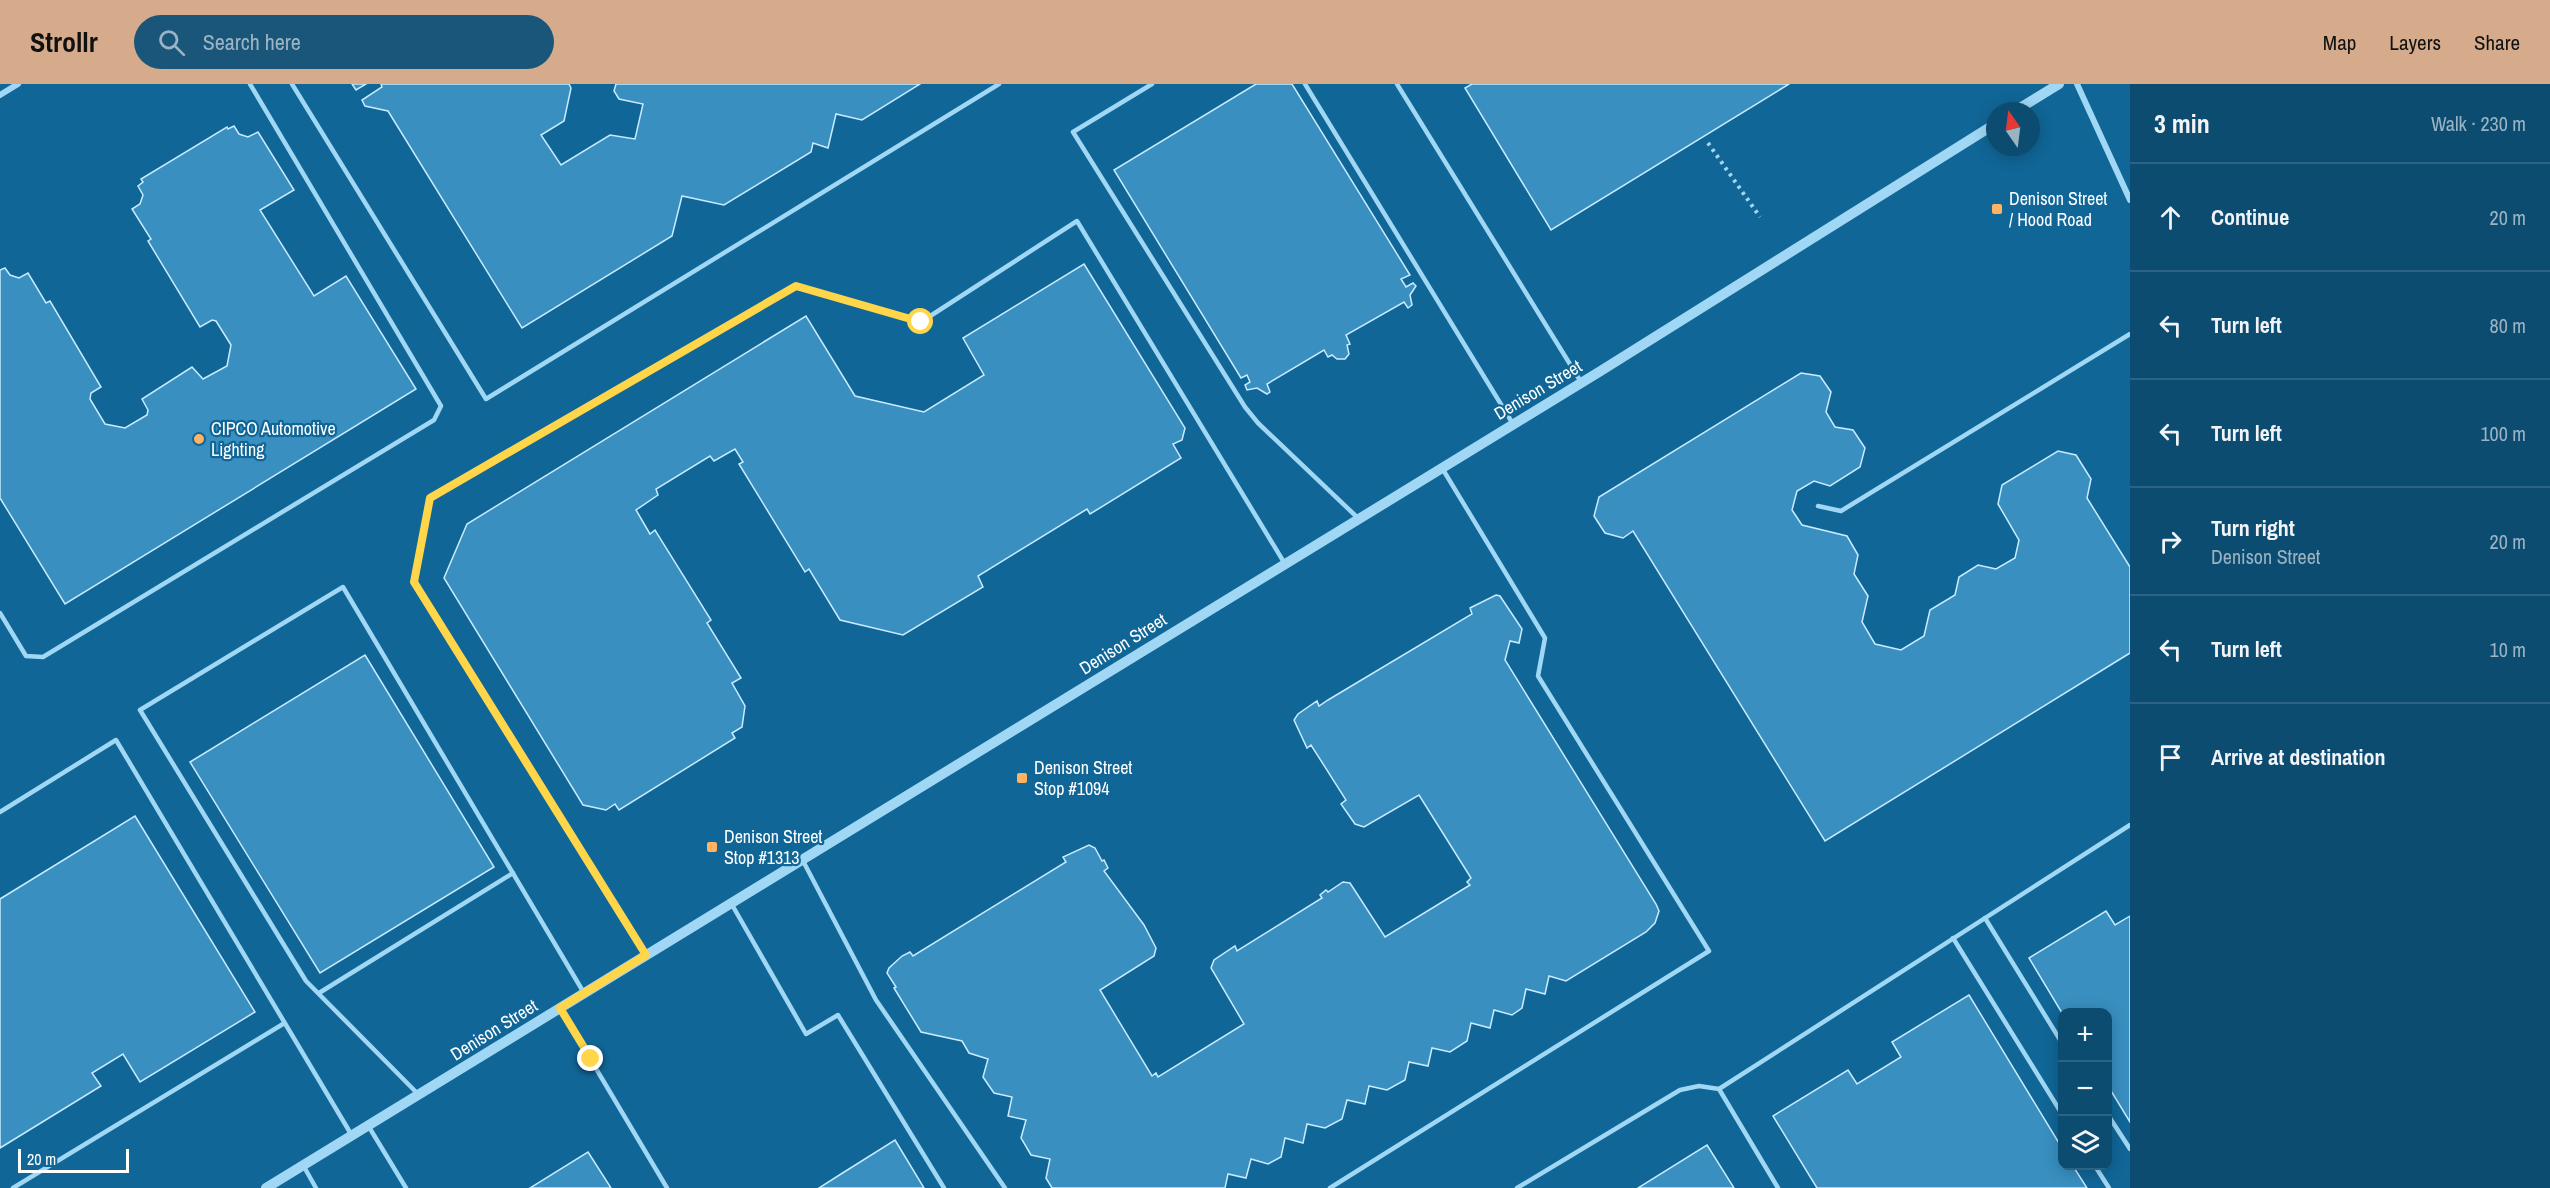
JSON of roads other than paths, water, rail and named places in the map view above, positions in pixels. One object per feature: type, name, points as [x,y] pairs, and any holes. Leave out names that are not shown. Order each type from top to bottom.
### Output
[{"type":"street","points":[[0,95],[18,84]]},
{"type":"street","points":[[2030,102],[2059,84]]},
{"type":"street","points":[[2077,84],[2130,200]]},
{"type":"street","name":"Denison Street","points":[[266,1188],[1442,468],[1986,130]]},
{"type":"lane","points":[[0,612],[26,656],[43,657],[434,420],[441,406],[250,84]]},
{"type":"lane","points":[[291,84],[486,399],[999,84]]},
{"type":"lane","points":[[1152,84],[1073,132],[1245,408],[1359,519]]},
{"type":"lane","points":[[1305,84],[1513,424]]},
{"type":"lane","points":[[1397,84],[1581,382]]},
{"type":"lane","points":[[646,955],[414,582],[430,498],[796,286],[921,322],[1077,221],[1285,564]]},
{"type":"lane","points":[[1818,506],[1841,511],[2130,334]]},
{"type":"lane","points":[[1330,1188],[1708,951],[1539,676],[1545,638],[1442,468]]},
{"type":"lane","points":[[419,1095],[306,981],[140,710],[343,587],[584,993]]},
{"type":"lane","points":[[0,812],[116,740],[352,1137]]},
{"type":"lane","points":[[1517,1188],[1680,1090],[1699,1086],[1719,1089],[2130,825]]},
{"type":"lane","points":[[802,860],[876,1000],[1005,1188]]},
{"type":"lane","points":[[319,993],[513,873]]},
{"type":"lane","points":[[731,903],[806,1034],[838,1015],[944,1188]]},
{"type":"lane","points":[[1985,918],[2058,1037]]},
{"type":"lane","points":[[1953,938],[2058,1108]]},
{"type":"lane","points":[[560,1008],[667,1188]]},
{"type":"lane","points":[[13,1188],[283,1024]]},
{"type":"lane","points":[[1719,1089],[1778,1188]]},
{"type":"lane","points":[[2109,1116],[2130,1149]]},
{"type":"lane","points":[[369,1127],[406,1188]]},
{"type":"lane","points":[[303,1165],[316,1188]]},
{"type":"lane","points":[[2098,1170],[2109,1188]]},
{"type":"place","name":"Denison Street / Hood Road","points":[[1997,209]]},
{"type":"place","name":"CIPCO Automotive Lighting","points":[[199,439]]},
{"type":"place","name":"Denison Street Stop #1094","points":[[1022,778]]},
{"type":"place","name":"Denison Street Stop #1313","points":[[712,847]]}]
